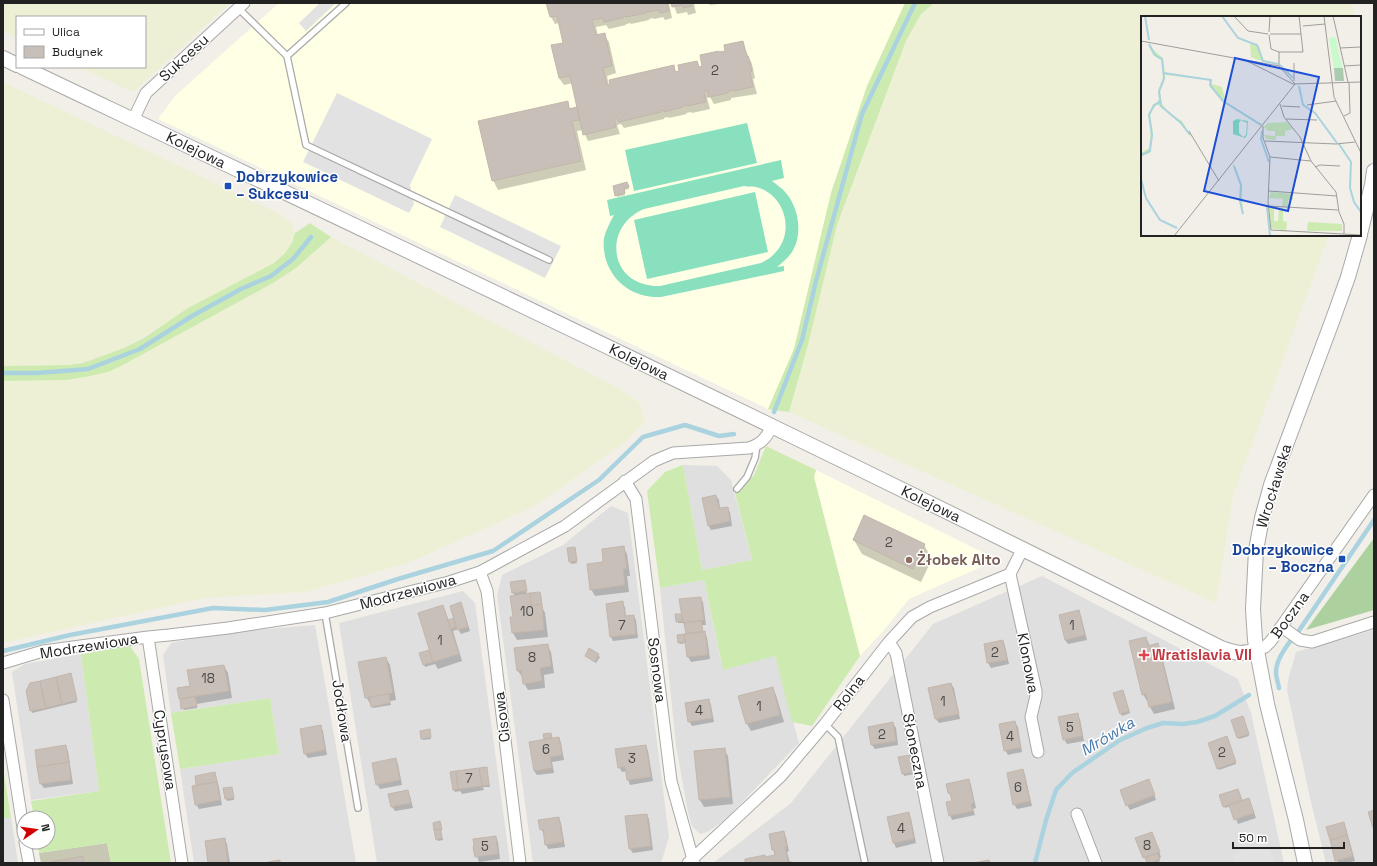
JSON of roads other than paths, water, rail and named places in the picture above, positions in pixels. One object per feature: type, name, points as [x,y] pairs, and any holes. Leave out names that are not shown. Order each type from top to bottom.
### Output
[{"type":"street","name":"Sukcesu","points":[[133,120],[146,92],[241,5]]},
{"type":"street","points":[[3,58],[16,64]]},
{"type":"street","name":"Kolejowa","points":[[24,68],[515,302],[1023,548],[1221,648],[1240,654],[1256,650]]},
{"type":"street","name":"Wrocławska","points":[[1361,230],[1374,171]]},
{"type":"street","name":"Wrocławska","points":[[1305,863],[1296,820],[1267,704],[1256,650],[1253,624],[1253,585],[1256,550],[1262,518],[1279,464],[1348,278],[1359,236]]},
{"type":"street","points":[[757,445],[767,438],[772,427]]},
{"type":"street","name":"Modrzewiowa","points":[[3,663],[43,651],[228,628],[325,613],[391,597],[480,572],[564,526],[654,461],[673,453],[744,448],[757,445]]},
{"type":"street","name":"Sosnowa","points":[[625,481],[636,499],[671,780],[691,862]]},
{"type":"street","name":"Boczna","points":[[1256,650],[1265,647],[1286,630],[1374,495]]},
{"type":"street","points":[[1010,574],[1023,548]]},
{"type":"street","name":"Cisowa","points":[[480,572],[487,591],[520,863]]},
{"type":"street","name":"Rolna","points":[[691,862],[781,776],[825,724],[889,642],[912,617],[919,612],[1010,574]]},
{"type":"street","name":"Klonowa","points":[[1010,574],[1036,691],[1031,718],[1038,752]]},
{"type":"street","points":[[1286,630],[1300,640],[1312,642],[1374,622]]},
{"type":"street","name":"Cyprysowa","points":[[148,637],[182,863]]},
{"type":"street","name":"Słoneczna","points":[[889,642],[896,654],[938,863]]},
{"type":"street","points":[[3,700],[20,810]]},
{"type":"street","points":[[1077,814],[1096,863]]},
{"type":"street","points":[[27,850],[29,863]]},
{"type":"lane","points":[[287,56],[346,3]]},
{"type":"lane","points":[[241,5],[287,56],[306,145],[549,260]]},
{"type":"lane","points":[[737,489],[747,477],[755,458],[757,445]]},
{"type":"lane","name":"Jodłowa","points":[[325,613],[358,808]]},
{"type":"lane","points":[[825,724],[838,737],[865,863]]},
{"type":"waterway","points":[[774,412],[802,340],[816,281],[862,114],[915,3]]},
{"type":"waterway","points":[[3,373],[37,373],[88,369],[140,349],[192,316],[241,289],[271,276],[293,259],[311,237]]},
{"type":"waterway","points":[[3,651],[70,635],[213,608],[265,610],[328,602],[398,579],[493,551],[599,480],[643,437],[685,425],[719,436],[734,434]]},
{"type":"waterway","name":"Mrówka","points":[[1279,688],[1276,672],[1281,656],[1374,520]]},
{"type":"waterway","name":"Mrówka","points":[[1035,863],[1046,820],[1056,790],[1072,773],[1120,740],[1147,728],[1163,723],[1183,724],[1197,722],[1215,716],[1249,695]]},
{"type":"place","name":"Dobrzykowice – Sukcesu","points":[[228,186]]},
{"type":"place","name":"Dobrzykowice – Boczna","points":[[1342,559]]},
{"type":"place","name":"Żłobek Alto","points":[[909,560]]},
{"type":"place","name":"Wratislavia VII","points":[[1144,655]]}]
